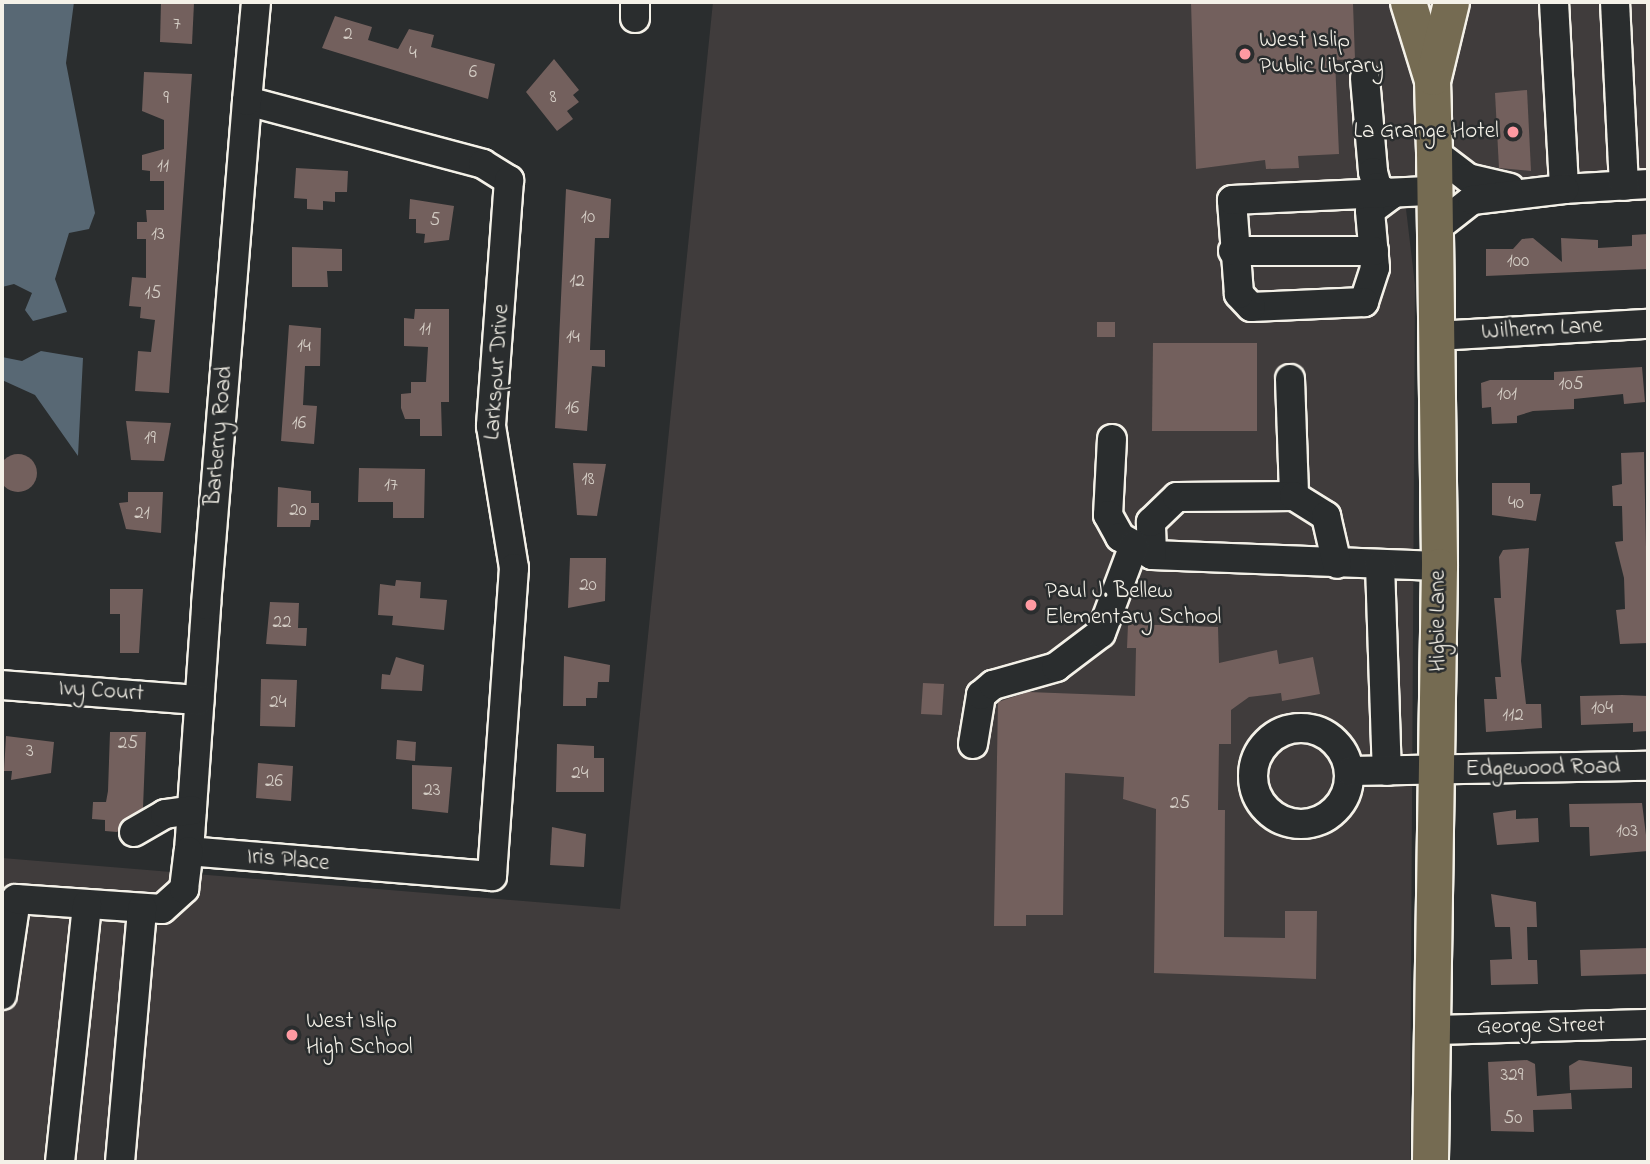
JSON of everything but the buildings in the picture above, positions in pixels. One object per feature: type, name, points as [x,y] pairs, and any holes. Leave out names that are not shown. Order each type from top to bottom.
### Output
[{"type":"main road","name":"Higbie Lane","points":[[1408,2],[1432,80]]},
{"type":"main road","name":"Higbie Lane","points":[[1430,1162],[1439,566],[1432,80],[1451,2]]},
{"type":"street","name":"Barberry Road","points":[[192,810],[256,2]]},
{"type":"street","points":[[1554,2],[1564,189]]},
{"type":"street","points":[[1435,229],[1472,200],[1531,190],[1636,185],[1615,2]]},
{"type":"street","points":[[1366,78],[1373,172],[1377,187],[1391,195]]},
{"type":"street","name":"Larkspur Drive","points":[[247,101],[483,164],[509,180],[491,426],[514,568],[492,876]]},
{"type":"street","points":[[1434,152],[1468,178],[1531,190]]},
{"type":"street","points":[[1391,195],[1370,211],[1374,251],[1372,289],[1364,302],[1251,307],[1239,293],[1233,251],[1232,200],[1434,191]]},
{"type":"street","points":[[1233,251],[1374,251]]},
{"type":"street","name":"Wilherm Lane","points":[[1437,336],[1648,324]]},
{"type":"street","points":[[1290,379],[1294,496]]},
{"type":"street","points":[[1112,439],[1108,515],[1120,537],[1143,550],[1337,564],[1439,566]]},
{"type":"street","points":[[973,744],[981,695],[993,685],[1056,667],[1101,633],[1143,550],[1151,523],[1177,497],[1294,496],[1326,516],[1337,564]]},
{"type":"street","points":[[1380,565],[1387,771]]},
{"type":"street","name":"Ivy Court","points":[[2,685],[200,700]]},
{"type":"street","name":"Edgewood Road","points":[[1350,771],[1648,766]]},
{"type":"street","points":[[2,995],[16,899],[162,909],[184,889],[192,810],[165,814],[134,832]]},
{"type":"street","name":"Iris Place","points":[[189,851],[492,876]]},
{"type":"street","points":[[60,1162],[87,904]]},
{"type":"street","points":[[120,1162],[142,908]]},
{"type":"street","name":"George Street","points":[[1433,1030],[1648,1024]]},
{"type":"shaded area","name":"Paul J. Bellew Elementary School","points":[[713,2],[1648,2],[1648,201],[1406,209],[1415,285],[1410,1162],[2,1162],[2,858],[620,909]]},
{"type":"water","points":[[2,2],[74,2],[66,63],[95,213],[89,229],[69,233],[55,279],[67,312],[33,321],[25,310],[32,293],[14,284],[2,287]]},
{"type":"water","points":[[41,351],[83,358],[78,456],[35,395],[2,380],[2,357],[22,361]]},
{"type":"place","name":"West Islip Public Library","points":[[1245,54]]},
{"type":"place","name":"La Grange Hotel","points":[[1513,132]]},
{"type":"place","name":"Paul J. Bellew Elementary School","points":[[1031,605]]},
{"type":"place","name":"West Islip High School","points":[[292,1035]]}]
